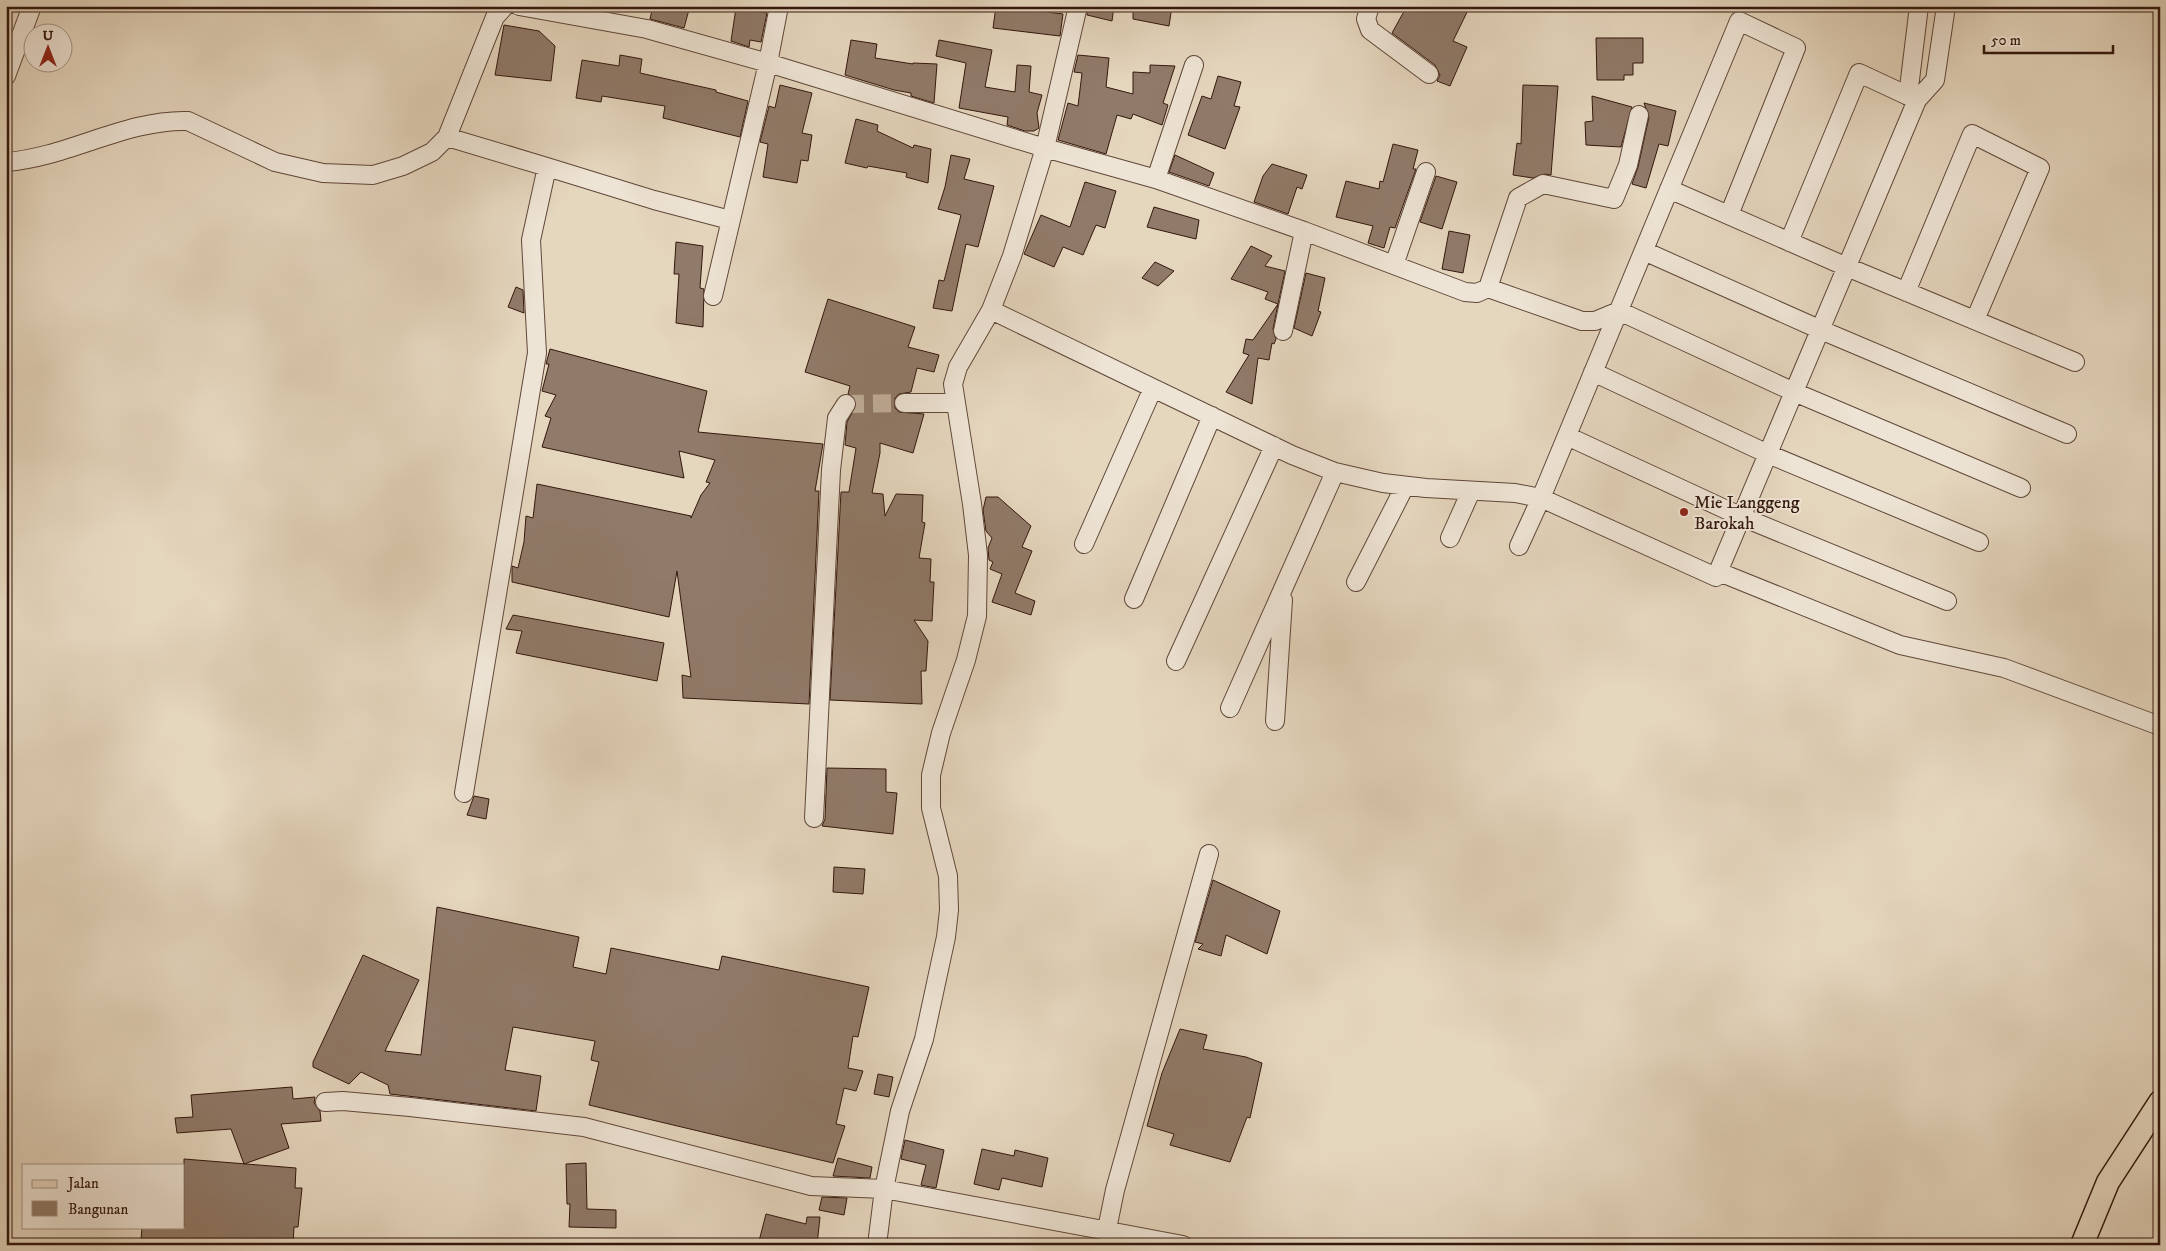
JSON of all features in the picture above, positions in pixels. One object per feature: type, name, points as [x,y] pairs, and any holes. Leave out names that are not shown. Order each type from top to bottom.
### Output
[{"type":"main road","points":[[2082,1245],[2108,1182],[2160,1102]]},
{"type":"street","points":[[6,76],[32,6]]},
{"type":"street","points":[[6,162],[62,151],[160,122],[188,121],[275,162],[323,173],[373,175],[403,166],[432,152],[447,136],[494,17],[505,6]]},
{"type":"street","points":[[519,6],[647,29],[768,63],[1045,148],[1156,179],[1304,231],[1465,292],[1477,293],[1488,288],[1582,321],[1595,321],[1620,311],[1794,392],[2021,488]]},
{"type":"street","points":[[713,296],[768,63],[779,6]]},
{"type":"street","points":[[877,1245],[884,1189],[900,1111],[924,1039],[941,966],[949,910],[948,876],[931,808],[931,776],[941,733],[966,660],[977,616],[978,555],[953,384],[958,367],[991,310],[1012,256],[1045,148],[1078,6]]},
{"type":"street","points":[[1370,6],[1366,19],[1370,30],[1429,74]]},
{"type":"street","points":[[991,310],[1274,446],[1335,472],[1405,486],[1515,493],[1541,498],[1716,577],[1847,267],[1913,98],[1919,6]]},
{"type":"street","points":[[1913,98],[1935,80],[1946,6]]},
{"type":"street","points":[[1519,546],[1620,311],[1739,21],[1796,48],[1729,215]]},
{"type":"street","points":[[1156,179],[1194,65]]},
{"type":"street","points":[[1789,242],[1859,73],[1913,98]]},
{"type":"street","points":[[1488,288],[1518,198],[1543,184],[1614,199],[1628,165],[1639,115]]},
{"type":"street","points":[[1906,292],[1972,134],[2040,168],[1975,320]]},
{"type":"street","points":[[447,136],[654,200],[730,220]]},
{"type":"street","points":[[464,792],[537,353],[531,235],[547,167]]},
{"type":"street","points":[[1394,265],[1426,172]]},
{"type":"street","points":[[1669,188],[1847,267],[2075,362]]},
{"type":"street","points":[[1283,331],[1304,231]]},
{"type":"street","points":[[1644,250],[1821,330],[2067,434]]},
{"type":"street","points":[[1593,372],[1768,454],[1979,542]]},
{"type":"street","points":[[1084,544],[1154,388]]},
{"type":"street","points":[[904,403],[956,403]]},
{"type":"street","points":[[814,818],[831,470],[838,418],[840,410],[846,404]]},
{"type":"street","points":[[1134,599],[1212,416]]},
{"type":"street","points":[[1567,436],[1742,516],[1946,601]]},
{"type":"street","points":[[1176,661],[1274,446]]},
{"type":"street","points":[[1230,708],[1335,472]]},
{"type":"street","points":[[1356,582],[1405,486]]},
{"type":"street","points":[[1450,538],[1471,491]]},
{"type":"street","points":[[1719,572],[1900,645],[2004,668],[2160,726]]},
{"type":"street","points":[[1274,721],[1284,587]]},
{"type":"street","points":[[1108,1229],[1115,1190],[1209,854]]},
{"type":"street","points":[[325,1102],[343,1101],[410,1107],[584,1127],[811,1186],[884,1189],[1108,1229],[1183,1245]]},
{"type":"building","points":[[653,6],[690,6],[684,28],[650,19]]},
{"type":"building","points":[[996,6],[1048,6],[1047,12],[1063,14],[1060,36],[993,28]]},
{"type":"building","points":[[1088,6],[1114,6],[1112,21],[1087,15]]},
{"type":"building","points":[[1133,6],[1172,6],[1169,26],[1133,19]]},
{"type":"building","points":[[1407,6],[1470,6],[1453,41],[1467,47],[1450,86],[1437,81],[1440,75],[1435,65],[1392,33]]},
{"type":"building","points":[[736,8],[767,13],[761,42],[750,40],[749,47],[731,41]]},
{"type":"building","points":[[504,25],[539,31],[555,46],[551,81],[495,75]]},
{"type":"building","points":[[1596,38],[1643,38],[1643,63],[1633,63],[1633,75],[1624,75],[1624,80],[1597,80]]},
{"type":"building","points":[[851,40],[877,44],[875,58],[913,64],[937,64],[934,103],[911,96],[911,93],[894,90],[845,75]]},
{"type":"building","points":[[939,40],[992,50],[985,87],[1015,92],[1017,65],[1031,66],[1029,92],[1042,95],[1037,113],[1039,128],[1034,131],[1025,131],[1007,125],[1008,117],[959,108],[966,63],[936,56]]},
{"type":"building","points":[[620,55],[642,59],[640,73],[716,90],[716,92],[748,101],[740,137],[663,118],[665,106],[602,96],[601,102],[576,98],[582,60],[619,66]]},
{"type":"building","points":[[1078,55],[1109,58],[1106,87],[1133,94],[1133,72],[1150,73],[1150,65],[1175,66],[1163,103],[1168,105],[1162,125],[1133,114],[1131,119],[1117,115],[1106,154],[1058,140],[1068,103],[1078,106],[1082,73],[1074,72]]},
{"type":"building","points":[[1218,76],[1241,82],[1234,106],[1240,107],[1225,149],[1188,135],[1202,96],[1211,99]]},
{"type":"building","points":[[780,85],[812,93],[802,133],[812,135],[808,161],[801,160],[797,183],[763,177],[768,144],[760,142],[769,106],[775,108]]},
{"type":"building","points":[[1523,85],[1558,86],[1551,175],[1545,174],[1533,178],[1513,175],[1517,143],[1521,144]]},
{"type":"building","points":[[1592,96],[1632,107],[1621,147],[1586,145],[1585,122],[1593,121]]},
{"type":"building","points":[[1644,103],[1676,111],[1668,146],[1659,144],[1646,188],[1632,184],[1638,167],[1649,117]]},
{"type":"building","points":[[856,119],[878,125],[877,131],[913,148],[914,145],[931,149],[928,183],[906,177],[907,173],[845,163]]},
{"type":"building","points":[[1393,144],[1418,150],[1413,169],[1416,169],[1395,228],[1390,227],[1384,248],[1368,243],[1373,226],[1336,217],[1346,181],[1379,189],[1380,181],[1383,182]]},
{"type":"building","points":[[951,155],[970,159],[964,179],[994,186],[978,247],[966,244],[952,311],[933,308],[939,280],[944,281],[961,215],[938,209],[945,187]]},
{"type":"building","points":[[1175,155],[1214,173],[1209,186],[1169,172]]},
{"type":"building","points":[[1272,164],[1307,175],[1302,189],[1297,187],[1288,214],[1254,202],[1263,176]]},
{"type":"building","points":[[1436,176],[1457,182],[1442,229],[1420,222]]},
{"type":"building","points":[[1085,182],[1116,191],[1105,228],[1096,225],[1083,255],[1063,247],[1054,267],[1024,254],[1041,215],[1070,227]]},
{"type":"building","points":[[1154,207],[1199,220],[1196,239],[1147,227]]},
{"type":"building","points":[[1449,231],[1470,235],[1463,273],[1442,269]]},
{"type":"building","points":[[676,242],[703,246],[700,288],[704,289],[703,327],[676,323],[679,274],[674,274]]},
{"type":"building","points":[[1251,246],[1272,256],[1265,266],[1285,271],[1278,304],[1265,299],[1268,292],[1231,279]]},
{"type":"building","points":[[1155,262],[1174,271],[1158,286],[1142,278]]},
{"type":"building","points":[[1306,273],[1325,278],[1318,311],[1321,312],[1312,336],[1294,328]]},
{"type":"building","points":[[516,287],[523,290],[524,313],[508,307]]},
{"type":"building","points":[[828,299],[915,327],[908,347],[939,355],[934,372],[917,368],[911,392],[899,394],[895,398],[895,408],[899,412],[924,414],[913,453],[880,443],[880,453],[872,493],[883,494],[885,516],[896,494],[923,495],[922,522],[925,523],[919,558],[931,559],[930,582],[934,582],[932,621],[914,620],[928,641],[926,671],[921,671],[922,704],[830,700],[841,492],[849,492],[856,448],[845,445],[847,422],[857,404],[855,399],[848,394],[850,386],[805,372]]},
{"type":"building","points":[[1278,304],[1273,329],[1276,339],[1274,344],[1272,343],[1269,360],[1258,358],[1252,404],[1226,392],[1249,355],[1243,353],[1246,339],[1253,340]]},
{"type":"building","points":[[550,349],[707,391],[698,432],[823,444],[815,491],[819,491],[809,704],[683,698],[682,675],[691,677],[677,571],[669,617],[512,582],[512,566],[518,568],[524,542],[526,516],[533,518],[537,484],[691,516],[691,518],[701,495],[710,483],[706,482],[715,460],[679,451],[684,478],[542,447],[551,418],[545,416],[556,395],[542,391],[549,364],[546,364]]},
{"type":"building","points":[[986,497],[998,497],[1031,526],[1022,547],[1032,551],[1015,593],[1035,601],[1031,615],[992,602],[1002,574],[990,569],[993,562],[989,560],[988,548],[992,538],[986,531],[983,510]]},
{"type":"building","points":[[513,615],[664,643],[657,681],[516,653],[522,631],[506,629]]},
{"type":"building","points":[[827,768],[886,769],[886,792],[897,793],[893,834],[822,826],[825,819]]},
{"type":"building","points":[[474,796],[489,799],[486,819],[467,815]]},
{"type":"building","points":[[834,867],[865,869],[863,894],[833,892]]},
{"type":"building","points":[[1213,880],[1280,911],[1267,954],[1226,935],[1221,956],[1198,949],[1203,944],[1195,942]]},
{"type":"building","points":[[437,907],[579,937],[573,967],[606,974],[611,948],[719,970],[722,956],[869,987],[858,1037],[853,1036],[848,1068],[863,1071],[856,1091],[844,1088],[836,1124],[845,1126],[833,1163],[589,1105],[599,1062],[591,1060],[595,1041],[513,1027],[505,1070],[541,1076],[536,1111],[390,1094],[388,1085],[361,1072],[349,1084],[313,1067],[313,1062],[363,955],[419,980],[385,1051],[421,1055]]},
{"type":"building","points":[[1180,1029],[1207,1035],[1203,1049],[1246,1057],[1262,1063],[1250,1118],[1247,1117],[1230,1162],[1170,1145],[1174,1134],[1147,1126],[1162,1073]]},
{"type":"building","points":[[878,1074],[893,1077],[889,1097],[874,1094]]},
{"type":"building","points":[[292,1087],[293,1099],[315,1097],[314,1103],[320,1111],[321,1121],[281,1124],[289,1148],[244,1164],[231,1129],[177,1133],[175,1118],[193,1117],[191,1095]]},
{"type":"building","points":[[905,1140],[944,1150],[936,1188],[921,1185],[926,1165],[901,1159]]},
{"type":"building","points":[[982,1149],[1014,1156],[1015,1150],[1048,1158],[1042,1187],[1002,1178],[999,1190],[974,1184]]},
{"type":"building","points":[[838,1158],[872,1167],[870,1178],[833,1176]]},
{"type":"building","points":[[184,1159],[296,1168],[295,1188],[302,1188],[298,1227],[294,1227],[293,1245],[218,1245],[141,1240],[142,1228],[185,1228]]},
{"type":"building","points":[[586,1163],[587,1209],[616,1210],[616,1228],[569,1227],[570,1204],[567,1204],[566,1164]]},
{"type":"building","points":[[822,1197],[847,1198],[844,1215],[819,1210]]},
{"type":"building","points":[[766,1214],[806,1224],[807,1217],[820,1217],[817,1245],[758,1245]]},
{"type":"tunnel","points":[[846,404],[904,403]]},
{"type":"place","name":"Mie Langgeng Barokah","points":[[1684,512]]}]
